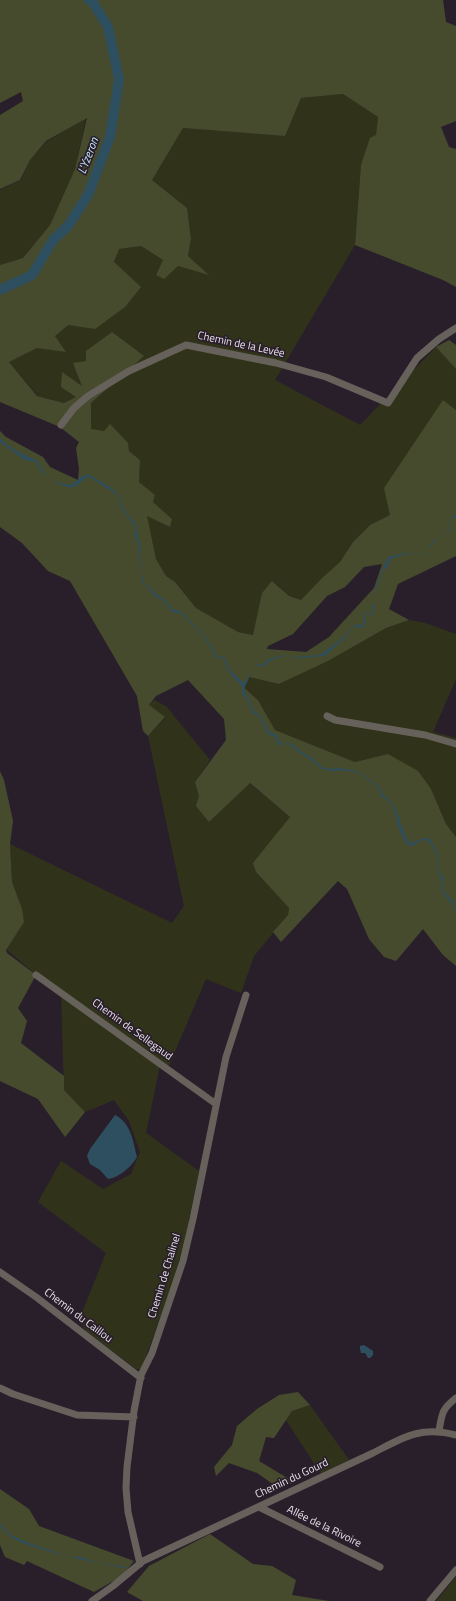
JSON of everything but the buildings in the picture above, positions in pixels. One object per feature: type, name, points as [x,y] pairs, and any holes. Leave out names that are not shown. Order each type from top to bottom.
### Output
[{"type":"street","name":"Chemin de la Levée","points":[[62,425],[74,408],[88,396],[129,371],[186,345],[283,365],[326,377],[388,403],[417,358],[439,339],[456,328]]},
{"type":"street","points":[[327,716],[335,720],[425,735],[456,744]]},
{"type":"street","name":"Chemin de Sellegaud","points":[[36,975],[216,1104]]},
{"type":"street","name":"Chemin de Chalinel","points":[[138,1566],[128,1512],[126,1488],[127,1466],[141,1378],[152,1353],[183,1261],[230,1040],[246,995]]},
{"type":"street","name":"Chemin du Caillou","points":[[0,1272],[36,1297],[141,1378]]},
{"type":"street","points":[[0,1388],[13,1394],[77,1414],[134,1417]]},
{"type":"street","points":[[439,1430],[442,1412],[445,1407],[456,1398]]},
{"type":"street","name":"Chemin du Gourd","points":[[92,1601],[138,1566],[408,1435],[439,1430],[456,1435]]},
{"type":"street","name":"Allée de la Rivoire","points":[[259,1507],[380,1567]]},
{"type":"street","points":[[430,1601],[456,1570]]},
{"type":"green space","points":[[0,0],[443,0],[446,22],[456,26],[456,121],[441,127],[449,147],[456,149],[456,287],[443,280],[355,245],[361,165],[370,138],[376,135],[378,117],[343,94],[301,98],[285,136],[183,128],[152,180],[187,208],[191,239],[188,256],[209,275],[178,266],[164,279],[156,275],[163,260],[141,246],[119,249],[114,262],[141,287],[125,307],[95,329],[68,325],[55,336],[66,352],[37,348],[9,362],[37,396],[64,403],[76,397],[61,387],[62,372],[82,386],[73,363],[86,361],[86,351],[112,332],[144,356],[91,403],[91,429],[104,431],[110,424],[128,443],[129,451],[140,460],[139,482],[155,495],[153,502],[172,519],[170,527],[147,516],[156,559],[166,576],[175,582],[196,608],[238,632],[253,635],[262,593],[272,581],[289,596],[301,600],[340,562],[353,542],[370,525],[390,515],[384,488],[443,400],[456,410],[456,556],[398,584],[389,609],[409,620],[386,628],[328,661],[279,684],[249,677],[242,686],[258,700],[275,730],[355,762],[388,754],[418,771],[431,789],[446,824],[456,837],[456,966],[443,955],[423,929],[396,961],[384,957],[369,939],[347,889],[338,881],[281,942],[273,932],[288,915],[289,908],[256,872],[253,863],[290,817],[250,783],[209,822],[196,806],[199,796],[195,782],[226,740],[224,719],[188,680],[156,696],[149,705],[165,717],[148,736],[143,731],[137,696],[70,581],[48,571],[22,543],[0,527],[0,431],[6,437],[43,457],[50,467],[78,480],[79,469],[76,448],[79,442],[60,427],[0,402],[0,265],[23,258],[50,225],[75,169],[87,118],[46,141],[30,160],[20,180],[0,189],[0,115],[23,101],[21,92],[0,103]],"holes":[[[382,564],[374,588],[329,637],[306,652],[267,649],[268,646],[293,634],[327,596],[345,587],[364,567]]]},
{"type":"green space","points":[[343,94],[378,117],[376,136],[361,165],[355,245],[275,380],[360,425],[436,347],[456,369],[456,410],[443,400],[390,515],[370,525],[353,542],[340,562],[301,600],[289,596],[273,581],[262,593],[254,635],[238,632],[196,608],[175,582],[166,576],[156,559],[146,515],[170,527],[172,519],[153,502],[155,495],[139,482],[140,460],[104,431],[91,430],[91,403],[143,357],[86,361],[82,386],[62,373],[76,397],[64,403],[38,396],[9,362],[37,348],[65,351],[55,336],[68,324],[95,329],[118,249],[141,246],[163,260],[156,275],[178,266],[208,274],[188,256],[191,239],[187,208],[152,180],[183,128],[285,136],[301,98]]},
{"type":"green space","points":[[86,118],[75,169],[50,225],[23,258],[0,265],[0,190],[21,180],[30,160],[46,142]]},
{"type":"green space","points":[[449,340],[456,345],[456,369],[436,347]]},
{"type":"green space","points":[[409,620],[425,623],[456,634],[456,679],[433,732],[456,738],[456,837],[446,824],[431,789],[388,754],[355,762],[275,730],[258,700],[242,686],[249,677],[279,684],[328,661],[386,628]]},
{"type":"green space","points":[[154,700],[166,706],[210,760],[195,782],[209,822],[249,783],[290,817],[256,872],[289,908],[288,915],[254,956],[241,993],[206,979],[167,1070],[160,1065],[146,1133],[199,1171],[184,1244],[167,1299],[141,1370],[136,1369],[86,1331],[79,1320],[106,1253],[38,1202],[61,1161],[103,1189],[131,1174],[140,1152],[129,1121],[114,1100],[85,1112],[64,1090],[61,993],[36,975],[6,949],[24,921],[12,882],[10,844],[172,923],[184,906],[148,736],[165,718],[149,705]]},
{"type":"green space","points":[[0,771],[4,780],[13,821],[10,844],[12,882],[22,909],[24,922],[6,950],[7,953],[36,975],[18,1008],[27,1021],[21,1043],[64,1076],[64,1090],[85,1112],[65,1137],[38,1099],[0,1081]]},
{"type":"green space","points":[[298,1392],[310,1405],[292,1411],[274,1438],[266,1437],[259,1461],[294,1482],[280,1489],[257,1473],[229,1463],[216,1476],[214,1467],[232,1445],[237,1426],[257,1409],[279,1395]]},
{"type":"green space","points":[[310,1405],[349,1460],[321,1474],[286,1420],[292,1411]]},
{"type":"green space","points":[[0,1489],[29,1509],[39,1526],[134,1561],[122,1576],[94,1592],[27,1561],[24,1565],[5,1557],[0,1545]]},
{"type":"green space","points":[[210,1534],[253,1564],[272,1566],[296,1580],[292,1595],[329,1601],[143,1601],[127,1592],[149,1566]]},
{"type":"green space","points":[[456,1577],[456,1601],[436,1601]]},
{"type":"water","points":[[0,438],[13,449],[38,461],[42,470],[48,477],[41,472],[37,462],[25,460],[0,442]]},
{"type":"water","points":[[88,474],[110,487],[117,494],[126,513],[137,525],[137,536],[141,546],[139,555],[144,583],[166,601],[172,609],[180,611],[205,636],[217,656],[225,658],[229,670],[244,683],[252,672],[244,689],[254,711],[260,715],[269,732],[276,735],[281,744],[288,743],[294,745],[298,750],[312,758],[323,768],[338,768],[357,771],[380,787],[382,794],[388,799],[396,810],[403,830],[410,843],[421,839],[430,839],[438,854],[439,873],[444,878],[442,889],[453,902],[456,915],[452,904],[441,890],[442,879],[438,874],[437,855],[429,841],[422,840],[412,846],[408,845],[400,831],[390,802],[381,796],[378,787],[357,772],[322,769],[292,746],[288,744],[279,745],[275,737],[268,734],[259,716],[253,713],[247,699],[242,693],[242,686],[227,670],[224,659],[216,657],[203,635],[180,613],[173,612],[164,601],[155,596],[142,582],[142,572],[138,558],[139,545],[134,535],[136,527],[123,511],[117,496],[88,476],[75,487],[68,487],[58,484],[48,477],[64,484],[72,485],[81,477]]},
{"type":"water","points":[[450,519],[448,521],[451,530],[437,539],[425,551],[433,541],[449,531],[450,528],[447,521]]},
{"type":"water","points":[[405,553],[420,554],[405,554],[390,559],[388,566],[383,571],[372,601],[388,557]]},
{"type":"water","points":[[372,604],[374,604],[374,615],[364,614],[366,622],[364,627],[353,627],[346,637],[324,656],[298,658],[290,656],[298,657],[320,655],[345,636],[353,626],[357,624],[363,626],[363,613],[373,614]]},
{"type":"water","points":[[286,655],[271,660],[262,667],[257,665],[253,670],[257,664],[262,665],[269,659]]},
{"type":"water","points":[[115,1115],[125,1123],[128,1128],[137,1157],[125,1171],[108,1179],[100,1170],[90,1164],[87,1156],[90,1149]]},
{"type":"water","points":[[364,1345],[373,1351],[373,1355],[370,1358],[368,1358],[365,1353],[361,1353],[360,1346]]},
{"type":"water","points":[[0,1523],[9,1534],[26,1542],[67,1556],[31,1546],[16,1540],[6,1532]]},
{"type":"water","points":[[71,1557],[80,1557],[99,1563],[127,1567],[125,1568],[92,1562]]},
{"type":"waterway","name":"L'Yzeron","points":[[0,290],[32,275],[53,240],[68,226],[88,195],[110,137],[119,79],[108,27],[92,1],[89,0]]}]
